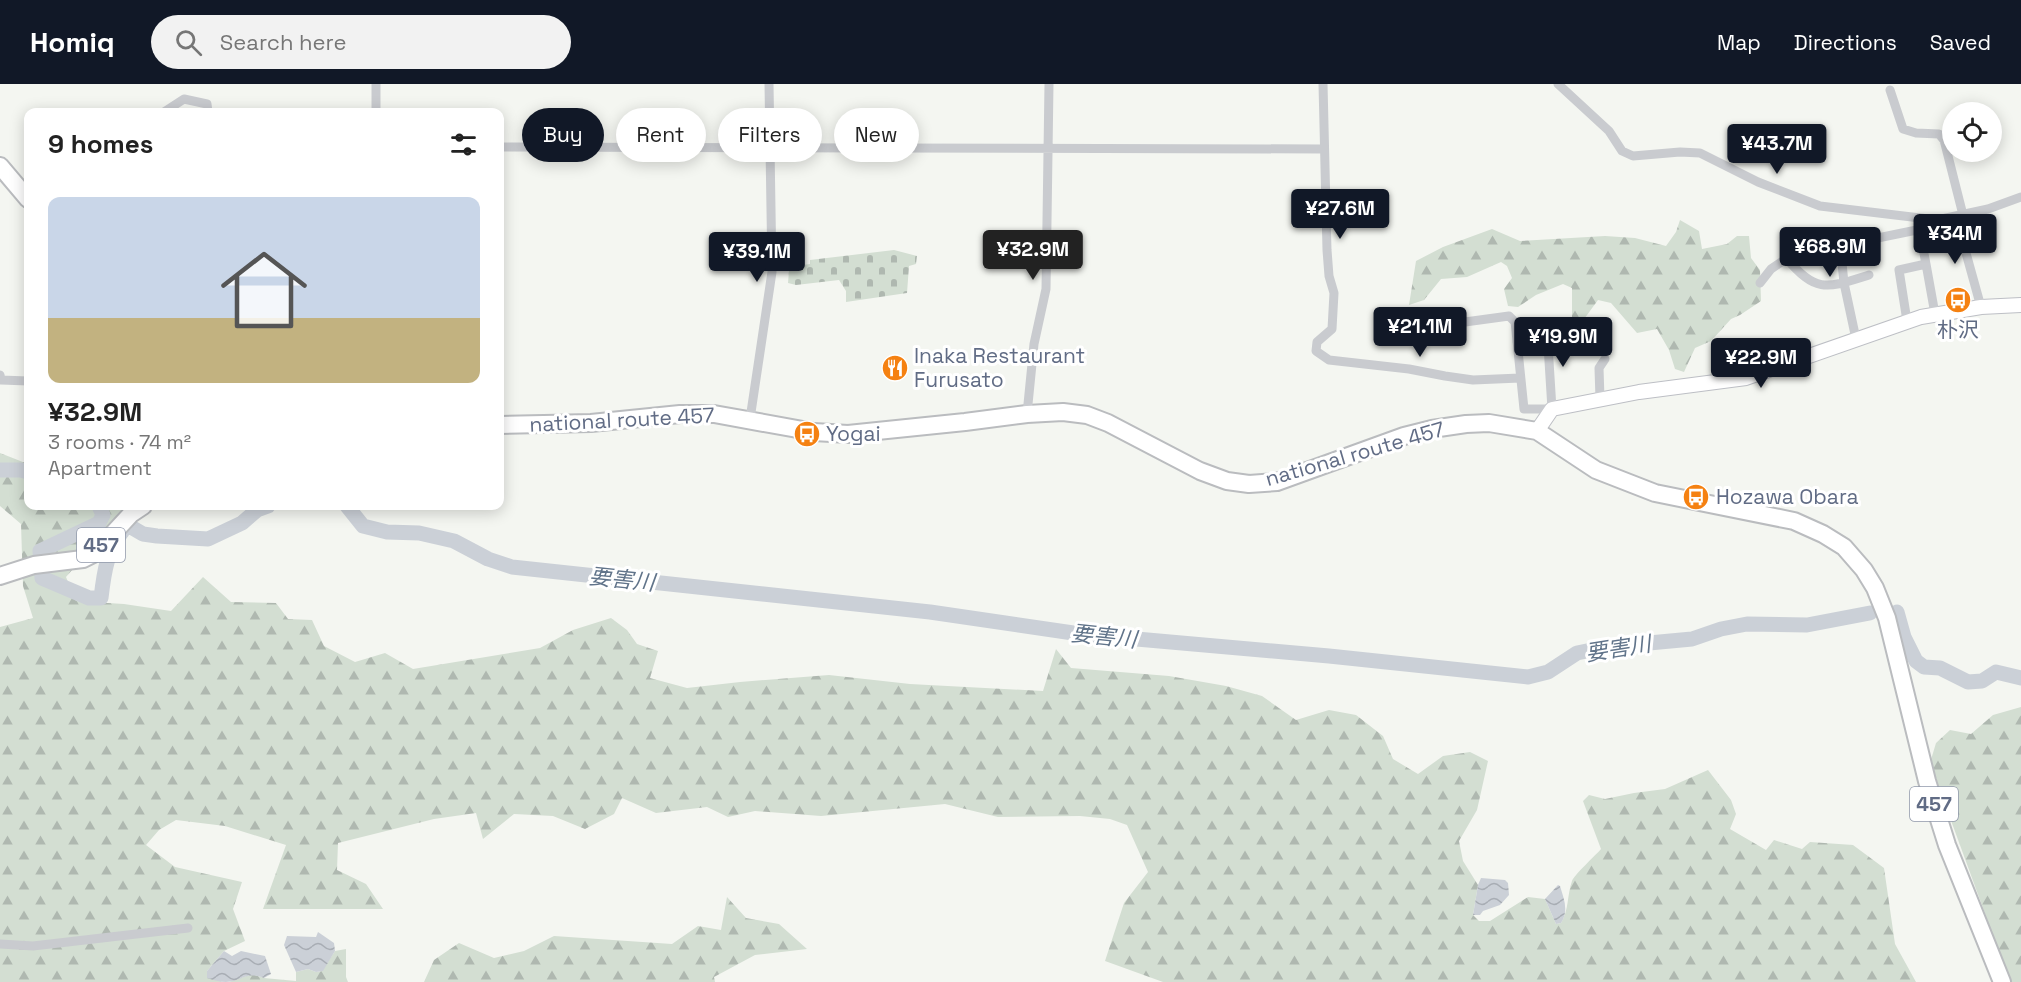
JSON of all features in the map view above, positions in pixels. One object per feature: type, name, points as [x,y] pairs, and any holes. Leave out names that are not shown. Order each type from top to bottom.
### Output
[{"type":"highway","points":[[0,166],[24,192]]},
{"type":"highway","name":"national route 457","points":[[504,424],[591,423],[680,414],[714,414],[814,432],[849,434],[1063,412],[1087,415],[1108,423],[1200,471],[1227,481],[1249,484],[1277,482],[1404,436],[1432,429],[1489,423],[1537,431],[1596,470],[1655,493],[1794,521],[1823,534],[1844,548],[1864,570],[1875,588],[1887,618],[1927,781],[1947,845],[2002,982]]},
{"type":"highway","name":"457","points":[[0,576],[42,565],[83,559],[95,553],[137,510]]},
{"type":"street","points":[[376,84],[376,108]]},
{"type":"street","points":[[769,84],[770,108]]},
{"type":"street","points":[[1027,414],[1034,344],[1047,289],[1049,84]]},
{"type":"street","points":[[1323,84],[1323,149],[1329,276],[1334,293],[1334,312],[1332,329],[1315,346],[1318,354],[1329,360],[1409,369],[1473,380],[1520,378]]},
{"type":"street","points":[[1558,84],[1609,131],[1622,150],[1633,156],[1680,152],[1700,153],[1758,182],[1820,206],[1929,219],[1959,218]]},
{"type":"street","points":[[1890,90],[1903,129],[1916,133],[1939,134],[1944,140],[1959,218],[1981,307]]},
{"type":"street","points":[[170,108],[184,99],[207,104],[208,108]]},
{"type":"street","points":[[504,147],[718,148]]},
{"type":"street","points":[[822,148],[1323,149]]},
{"type":"street","points":[[750,419],[771,278],[771,162]]},
{"type":"street","points":[[1760,283],[1771,268],[1786,258],[1959,218],[2021,197]]},
{"type":"street","points":[[1921,238],[1935,314]]},
{"type":"street","points":[[1856,339],[1844,283],[1841,253],[1861,248]]},
{"type":"street","points":[[1786,258],[1800,274],[1816,285],[1833,286],[1869,275]]},
{"type":"street","points":[[1906,321],[1899,270],[1926,264]]},
{"type":"street","points":[[1426,313],[1459,316],[1466,321],[1509,316],[1515,322],[1524,409],[1552,409],[1600,399],[1746,378],[1906,321],[1981,307],[2021,305]]},
{"type":"street","points":[[1537,431],[1552,409],[1548,345],[1552,326]]},
{"type":"street","points":[[1517,342],[1548,345]]},
{"type":"street","points":[[1600,399],[1599,368],[1605,359]]},
{"type":"street","points":[[0,375],[1,380],[24,381]]},
{"type":"street","points":[[0,944],[33,946],[188,928]]},
{"type":"green space","points":[[1680,220],[1699,231],[1702,249],[1727,244],[1737,236],[1749,236],[1751,258],[1760,270],[1761,301],[1731,319],[1711,341],[1695,348],[1684,372],[1675,369],[1669,350],[1657,329],[1637,333],[1611,303],[1598,300],[1579,326],[1572,324],[1572,288],[1563,284],[1536,295],[1518,307],[1508,306],[1504,289],[1512,278],[1507,266],[1501,262],[1467,277],[1441,279],[1424,300],[1409,305],[1416,261],[1443,247],[1492,229],[1520,241],[1605,236],[1635,238],[1666,246],[1676,232]]},
{"type":"green space","points":[[894,250],[917,256],[916,264],[909,266],[907,293],[846,302],[846,291],[839,280],[796,285],[788,283],[789,271],[810,264],[810,260]]},
{"type":"green space","points":[[0,453],[24,462],[24,510],[124,510],[66,577],[76,601],[124,604],[171,611],[203,577],[231,602],[276,603],[288,619],[312,620],[324,646],[355,662],[385,653],[413,669],[540,648],[573,630],[611,618],[627,630],[637,644],[658,651],[650,678],[687,688],[829,675],[910,684],[1043,691],[1056,649],[1071,668],[1169,676],[1226,686],[1262,696],[1296,720],[1329,710],[1356,715],[1383,736],[1393,759],[1418,774],[1443,756],[1470,752],[1488,761],[1477,810],[1459,841],[1463,861],[1478,885],[1473,915],[1479,921],[1490,921],[1528,897],[1545,899],[1556,924],[1561,923],[1572,881],[1601,849],[1583,801],[1589,795],[1605,799],[1665,789],[1708,770],[1731,800],[1736,814],[1730,829],[1766,850],[1774,840],[1802,849],[1810,842],[1853,845],[1884,868],[1895,944],[1916,982],[1163,982],[1105,961],[1124,903],[1148,872],[1127,825],[1110,819],[1080,816],[998,817],[945,804],[821,816],[755,811],[728,817],[707,807],[656,813],[622,798],[614,814],[585,829],[553,816],[514,814],[483,839],[476,813],[434,819],[338,843],[337,870],[366,884],[383,909],[263,909],[286,845],[225,826],[176,820],[159,830],[146,845],[175,867],[242,882],[233,909],[245,941],[224,951],[207,971],[222,982],[0,982],[0,627],[33,618],[23,586],[21,524],[0,506]]},
{"type":"green space","points":[[2021,707],[2021,982],[2010,982],[1930,763],[1936,743],[1950,730],[1971,734],[1993,715]]},
{"type":"green space","points":[[727,897],[746,918],[779,924],[807,949],[755,955],[714,977],[715,982],[424,982],[434,960],[459,943],[494,958],[524,951],[554,936],[672,944],[698,926],[721,930]]},
{"type":"green space","points":[[346,949],[348,982],[229,982],[252,974],[264,978],[296,981],[296,972],[308,969],[316,972],[322,971],[335,951]]},
{"type":"water","points":[[1481,878],[1505,880],[1508,883],[1509,895],[1500,905],[1483,911],[1480,915],[1473,915],[1478,885]]},
{"type":"water","points":[[1558,885],[1565,909],[1561,923],[1556,924],[1545,899]]},
{"type":"water","points":[[318,932],[334,943],[335,951],[323,971],[316,972],[308,969],[296,972],[284,945],[287,936],[316,937]]},
{"type":"water","points":[[224,951],[232,956],[241,951],[265,956],[271,974],[264,978],[248,976],[226,982],[207,978],[207,971]]},
{"type":"waterway","name":"要害川","points":[[0,470],[24,471]]},
{"type":"waterway","name":"要害川","points":[[101,510],[103,515],[99,523],[40,551],[42,578],[89,598],[101,598],[110,553],[125,528],[131,527],[143,534],[157,536],[208,539],[242,523],[257,510]]},
{"type":"waterway","name":"要害川","points":[[350,510],[363,526],[387,532],[419,533],[454,541],[488,559],[512,567],[930,612],[1080,634],[1329,656],[1528,677],[1548,672],[1577,653],[1606,647],[1692,639],[1721,629],[1747,624],[1807,625],[1870,613]]},
{"type":"waterway","name":"要害川","points":[[1897,612],[1904,637],[1916,661],[1924,667],[1940,668],[1968,682],[1982,681],[1996,672],[2021,678]]},
{"type":"place","name":"朴沢","points":[[1958,300]]},
{"type":"place","name":"Inaka Restaurant Furusato","points":[[895,368]]},
{"type":"place","name":"Yogai","points":[[807,434]]},
{"type":"place","name":"Hozawa Obara","points":[[1696,497]]}]
